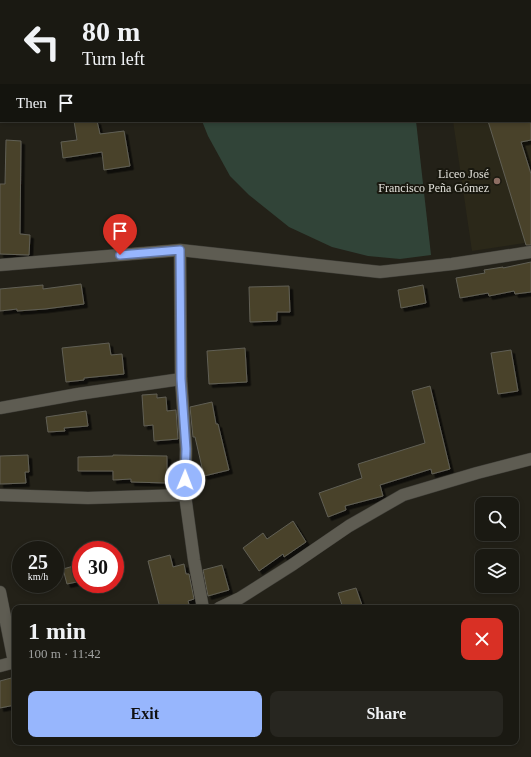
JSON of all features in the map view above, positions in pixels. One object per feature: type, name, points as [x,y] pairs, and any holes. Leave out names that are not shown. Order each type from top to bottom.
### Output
[{"type":"street","points":[[180,250],[181,379],[186,449],[185,495],[194,560],[202,605]]},
{"type":"street","points":[[0,266],[180,250],[380,272],[452,264],[531,252]]},
{"type":"street","points":[[0,408],[78,394],[181,379]]},
{"type":"street","points":[[225,605],[240,598],[349,526],[403,495],[477,473],[531,460]]},
{"type":"street","points":[[0,495],[88,498],[185,495]]},
{"type":"street","points":[[0,592],[12,648]]},
{"type":"street","points":[[0,666],[12,663]]},
{"type":"shaded area","name":"Liceo José Francisco Peña Gómez","points":[[453,122],[531,122],[531,242],[472,251]]},
{"type":"green space","points":[[202,122],[416,122],[431,255],[400,259],[368,256],[332,247],[289,227],[249,195],[230,176],[208,136]]},
{"type":"building","points":[[74,122],[97,122],[100,134],[124,131],[130,166],[104,170],[102,152],[63,158],[61,142],[77,140]]},
{"type":"building","points":[[488,122],[531,122],[531,140],[521,142],[531,174],[531,245],[526,245]]},
{"type":"building","points":[[6,140],[21,141],[20,234],[30,235],[29,255],[0,254],[0,184],[5,184]]},
{"type":"building","points":[[531,262],[531,292],[515,294],[514,291],[489,296],[488,293],[460,298],[456,278],[485,273],[484,270],[503,268]]},
{"type":"building","points":[[81,284],[84,304],[45,309],[17,311],[17,309],[0,311],[0,289],[43,285],[43,289]]},
{"type":"building","points":[[423,285],[426,303],[401,308],[398,290]]},
{"type":"building","points":[[289,286],[290,312],[277,312],[277,321],[250,322],[249,287]]},
{"type":"building","points":[[109,343],[111,355],[122,354],[124,374],[84,378],[84,380],[66,382],[62,348]]},
{"type":"building","points":[[245,348],[247,382],[209,384],[207,351]]},
{"type":"building","points":[[511,350],[518,391],[498,394],[491,353]]},
{"type":"building","points":[[430,386],[450,469],[432,474],[431,469],[380,485],[383,496],[345,506],[346,510],[328,517],[319,493],[362,478],[358,464],[425,443],[412,391]]},
{"type":"building","points":[[157,394],[157,398],[166,397],[167,411],[176,410],[178,439],[154,441],[153,425],[144,426],[142,395]]},
{"type":"building","points":[[212,402],[216,424],[218,424],[229,470],[204,476],[195,437],[193,437],[190,407]]},
{"type":"building","points":[[86,411],[88,426],[64,428],[65,431],[48,432],[46,417]]},
{"type":"building","points":[[28,455],[29,472],[25,472],[26,483],[0,484],[0,456]]},
{"type":"building","points":[[113,455],[167,456],[167,483],[131,482],[131,479],[113,480],[113,471],[78,471],[78,457]]},
{"type":"building","points":[[293,521],[306,542],[284,557],[283,554],[259,571],[243,548],[263,533],[267,539]]},
{"type":"building","points":[[170,555],[173,567],[184,564],[186,574],[189,574],[194,599],[188,601],[189,605],[159,605],[148,561]]},
{"type":"building","points":[[222,565],[229,590],[208,596],[203,570]]},
{"type":"building","points":[[72,566],[72,583],[67,584],[64,569]]},
{"type":"building","points":[[356,588],[362,605],[342,605],[338,593]]},
{"type":"building","points":[[12,678],[12,706],[0,708],[0,681]]},
{"type":"place","name":"Liceo José Francisco Peña Gómez","points":[[497,181]]},
{"type":"route","points":[[120,255],[180,250],[181,379],[186,449],[185,480]]}]
